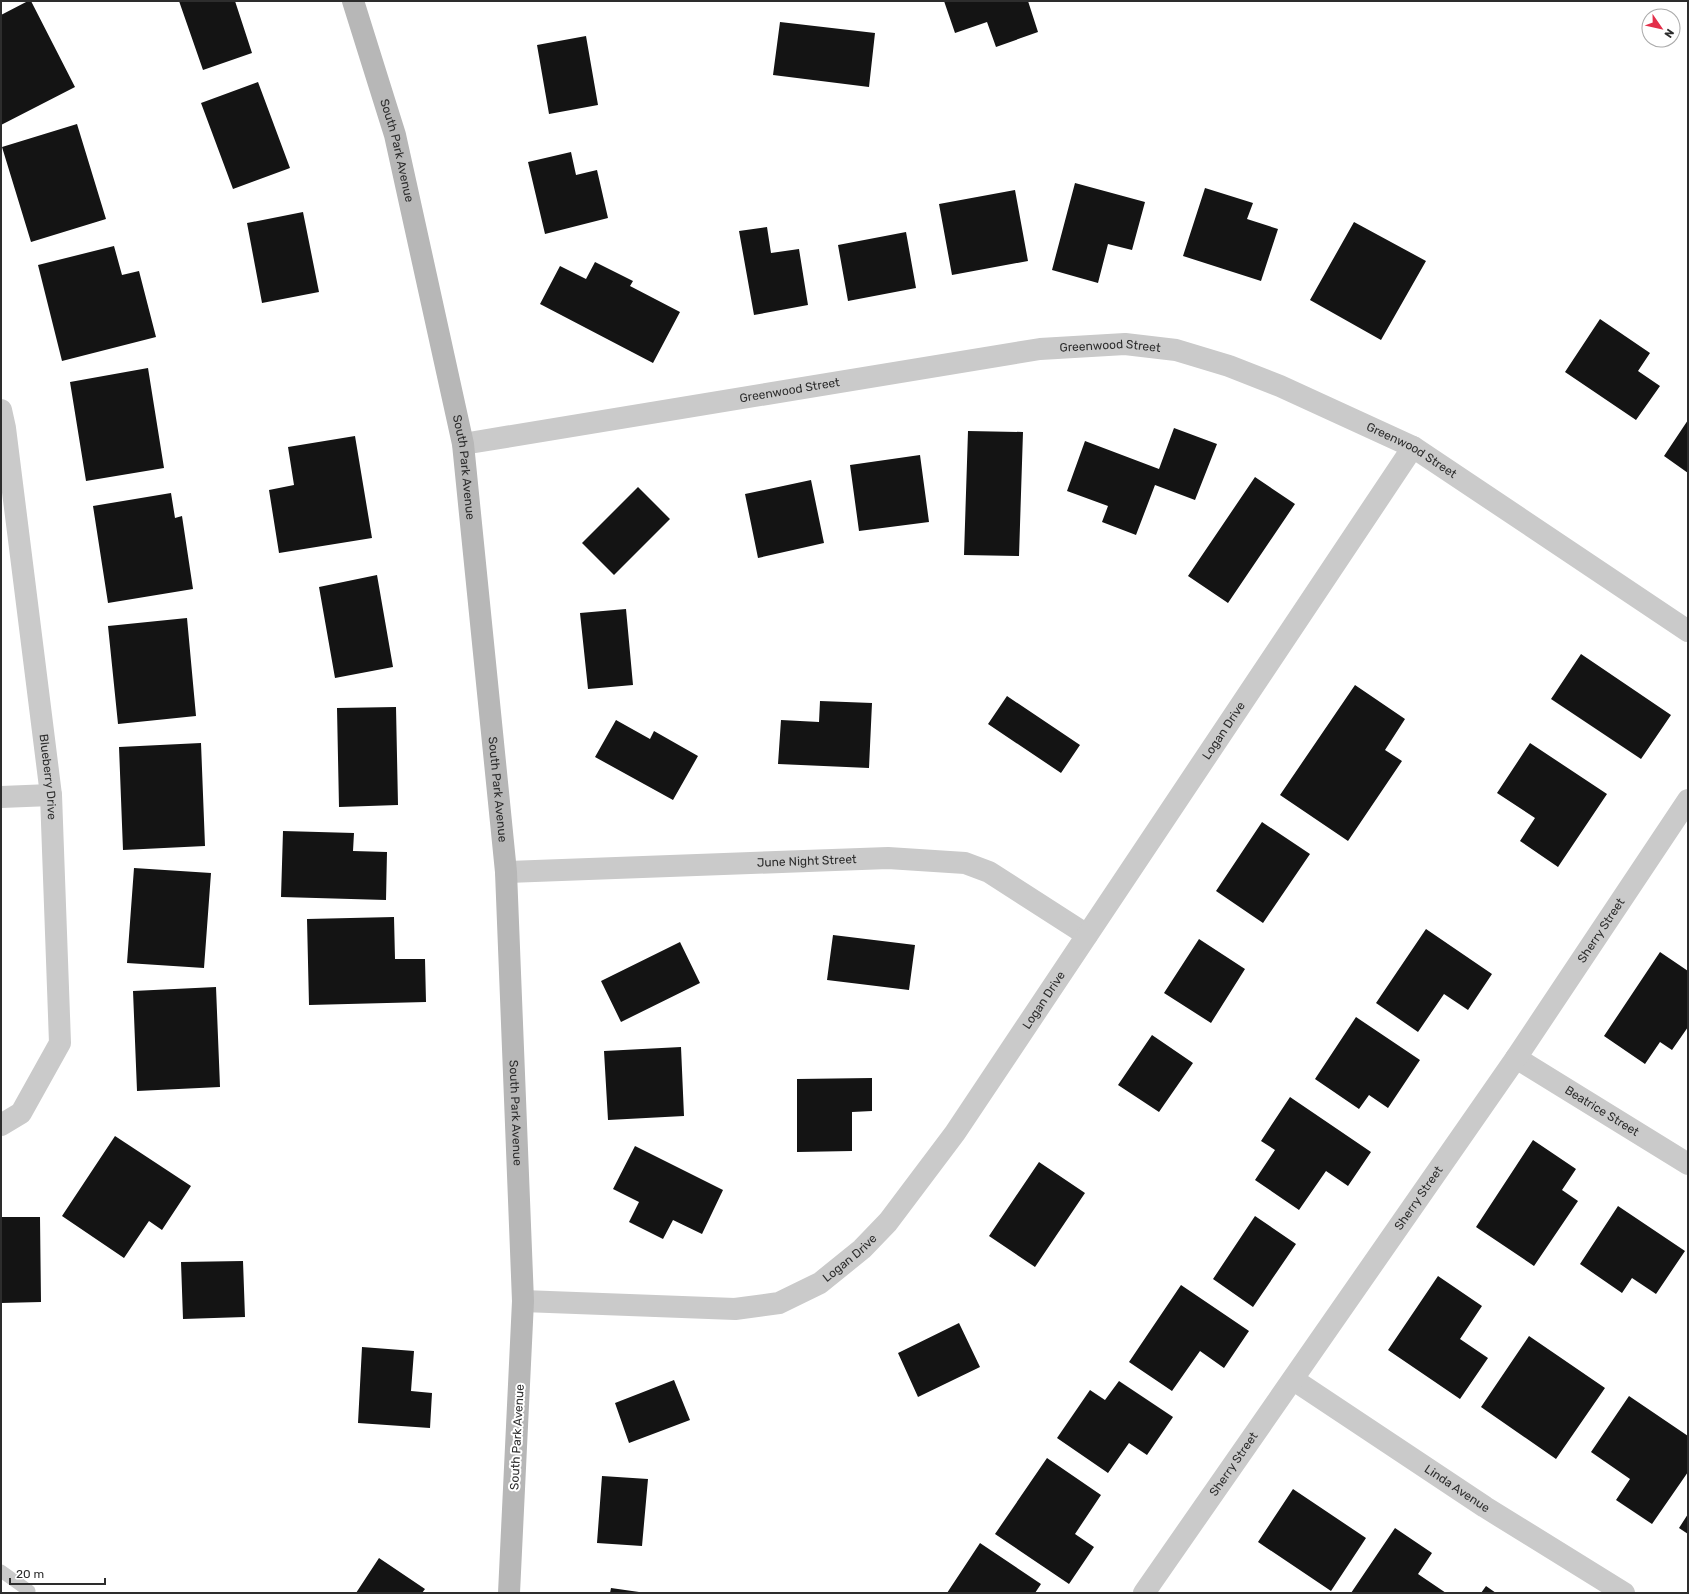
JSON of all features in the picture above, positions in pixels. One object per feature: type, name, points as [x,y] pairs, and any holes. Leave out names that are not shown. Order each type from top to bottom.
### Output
[{"type":"street","name":"South Park Avenue","points":[[353,1],[395,135],[463,444],[506,872],[523,1301],[509,1593]]},
{"type":"street","name":"Greenwood Street","points":[[463,444],[1040,349],[1125,344],[1176,350],[1229,366],[1280,386],[1412,447],[1688,631]]},
{"type":"street","name":"Blueberry Drive","points":[[1,1125],[21,1113],[60,1043],[51,795],[2,422]]},
{"type":"street","name":"Logan Drive","points":[[523,1301],[735,1309],[779,1303],[820,1283],[862,1249],[888,1222],[955,1133],[1412,447]]},
{"type":"street","points":[[1,797],[51,795]]},
{"type":"street","name":"Sherry Street","points":[[1144,1593],[1294,1380],[1516,1058],[1688,800]]},
{"type":"street","name":"June Night Street","points":[[506,872],[888,858],[965,863],[988,872],[1087,935]]},
{"type":"street","name":"Beatrice Street","points":[[1516,1058],[1688,1164]]},
{"type":"street","name":"Linda Avenue","points":[[1294,1380],[1485,1507],[1624,1593]]},
{"type":"lane","points":[[1,1572],[30,1592]]},
{"type":"building","points":[[28,1],[31,1],[75,87],[1,125],[1,15]]},
{"type":"building","points":[[179,1],[235,1],[252,53],[203,70]]},
{"type":"building","points":[[944,1],[1028,1],[1038,32],[996,47],[987,22],[955,33]]},
{"type":"building","points":[[780,22],[875,33],[869,87],[773,75]]},
{"type":"building","points":[[586,36],[598,105],[549,114],[537,45]]},
{"type":"building","points":[[258,82],[290,168],[233,189],[201,103]]},
{"type":"building","points":[[77,124],[106,219],[31,242],[2,147]]},
{"type":"building","points":[[571,152],[576,175],[597,170],[608,218],[545,234],[528,162]]},
{"type":"building","points":[[1075,183],[1145,202],[1132,250],[1108,244],[1098,283],[1052,270]]},
{"type":"building","points":[[1205,188],[1253,203],[1247,219],[1278,229],[1261,281],[1183,256]]},
{"type":"building","points":[[1015,190],[1028,261],[952,275],[939,204]]},
{"type":"building","points":[[303,212],[319,292],[262,303],[247,223]]},
{"type":"building","points":[[1354,222],[1426,261],[1381,340],[1310,300]]},
{"type":"building","points":[[767,227],[771,253],[799,249],[808,305],[754,315],[739,231]]},
{"type":"building","points":[[906,232],[916,288],[848,301],[838,245]]},
{"type":"building","points":[[114,246],[122,275],[139,271],[156,337],[62,361],[38,265]]},
{"type":"building","points":[[595,262],[633,281],[630,286],[680,312],[653,363],[540,304],[560,266],[586,279]]},
{"type":"building","points":[[1600,319],[1650,353],[1638,371],[1660,386],[1636,420],[1565,372]]},
{"type":"building","points":[[148,368],[164,468],[86,481],[70,382]]},
{"type":"building","points":[[1688,420],[1688,473],[1664,456]]},
{"type":"building","points":[[1174,428],[1217,444],[1195,500],[1155,485],[1136,535],[1102,522],[1108,506],[1067,491],[1085,441],[1159,469]]},
{"type":"building","points":[[968,431],[1023,432],[1019,556],[964,555]]},
{"type":"building","points":[[355,436],[372,538],[279,553],[269,490],[294,485],[288,447]]},
{"type":"building","points":[[920,455],[929,522],[859,531],[850,465]]},
{"type":"building","points":[[1255,477],[1295,504],[1228,603],[1188,576]]},
{"type":"building","points":[[811,480],[824,543],[758,558],[745,494]]},
{"type":"building","points":[[638,487],[670,519],[614,575],[582,543]]},
{"type":"building","points":[[171,493],[175,518],[182,516],[193,589],[108,603],[93,506]]},
{"type":"building","points":[[377,575],[393,667],[335,678],[319,587]]},
{"type":"building","points":[[626,609],[633,685],[588,689],[580,613]]},
{"type":"building","points":[[187,618],[196,716],[118,724],[108,626]]},
{"type":"building","points":[[1581,654],[1671,715],[1641,759],[1551,699]]},
{"type":"building","points":[[1355,685],[1405,719],[1385,750],[1402,761],[1348,841],[1280,795]]},
{"type":"building","points":[[1007,696],[1080,745],[1061,773],[988,724]]},
{"type":"building","points":[[820,701],[872,703],[869,768],[778,764],[781,720],[819,722]]},
{"type":"building","points":[[396,707],[398,805],[339,807],[337,708]]},
{"type":"building","points":[[616,720],[650,739],[654,731],[698,756],[673,800],[595,757]]},
{"type":"building","points":[[201,743],[205,846],[123,850],[119,747]]},
{"type":"building","points":[[1530,743],[1607,794],[1558,867],[1520,841],[1535,818],[1497,793]]},
{"type":"building","points":[[1262,822],[1310,854],[1263,923],[1216,891]]},
{"type":"building","points":[[283,831],[354,833],[353,851],[387,852],[386,900],[281,897]]},
{"type":"building","points":[[134,868],[211,873],[204,968],[127,963]]},
{"type":"building","points":[[394,917],[395,959],[425,959],[426,1002],[309,1005],[307,919]]},
{"type":"building","points":[[1426,929],[1492,974],[1468,1010],[1444,994],[1418,1032],[1376,1003]]},
{"type":"building","points":[[833,935],[915,945],[909,990],[827,980]]},
{"type":"building","points":[[1199,939],[1245,969],[1211,1023],[1164,993]]},
{"type":"building","points":[[680,942],[700,983],[621,1022],[601,981]]},
{"type":"building","points":[[1660,952],[1688,971],[1688,1027],[1672,1050],[1660,1042],[1645,1064],[1604,1036]]},
{"type":"building","points":[[216,987],[220,1087],[137,1091],[133,991]]},
{"type":"building","points":[[1356,1017],[1420,1060],[1388,1108],[1369,1095],[1359,1109],[1315,1079]]},
{"type":"building","points":[[1152,1035],[1193,1063],[1159,1112],[1118,1085]]},
{"type":"building","points":[[681,1047],[684,1116],[608,1120],[604,1051]]},
{"type":"building","points":[[872,1078],[872,1111],[852,1112],[852,1151],[797,1152],[797,1079]]},
{"type":"building","points":[[1290,1097],[1371,1152],[1348,1186],[1326,1171],[1299,1210],[1255,1180],[1275,1150],[1261,1141]]},
{"type":"building","points":[[115,1136],[191,1186],[162,1230],[149,1221],[124,1258],[62,1216]]},
{"type":"building","points":[[1533,1140],[1576,1169],[1562,1190],[1578,1201],[1534,1266],[1476,1227]]},
{"type":"building","points":[[635,1146],[723,1190],[702,1234],[673,1220],[663,1239],[629,1222],[639,1202],[613,1189]]},
{"type":"building","points":[[1039,1162],[1085,1193],[1035,1267],[989,1236]]},
{"type":"building","points":[[1618,1206],[1685,1251],[1656,1294],[1632,1278],[1622,1293],[1580,1264]]},
{"type":"building","points":[[1255,1216],[1296,1244],[1253,1307],[1213,1279]]},
{"type":"building","points":[[1,1217],[40,1217],[41,1302],[1,1303]]},
{"type":"building","points":[[243,1261],[245,1317],[183,1319],[181,1262]]},
{"type":"building","points":[[1438,1276],[1482,1306],[1460,1339],[1488,1358],[1460,1399],[1388,1350]]},
{"type":"building","points":[[1181,1285],[1249,1331],[1224,1368],[1200,1351],[1172,1391],[1129,1362]]},
{"type":"building","points":[[959,1323],[980,1367],[918,1397],[898,1353]]},
{"type":"building","points":[[1529,1336],[1605,1388],[1556,1459],[1481,1407]]},
{"type":"building","points":[[362,1347],[414,1351],[411,1391],[432,1393],[430,1428],[358,1423]]},
{"type":"building","points":[[674,1380],[690,1420],[629,1443],[615,1403]]},
{"type":"building","points":[[1119,1381],[1173,1417],[1147,1455],[1129,1443],[1108,1473],[1057,1438],[1090,1390],[1105,1400]]},
{"type":"building","points":[[1629,1396],[1688,1436],[1688,1472],[1652,1524],[1616,1500],[1630,1479],[1591,1452]]},
{"type":"building","points":[[1047,1458],[1101,1495],[1075,1534],[1094,1547],[1069,1584],[995,1534]]},
{"type":"building","points":[[602,1476],[648,1479],[642,1546],[597,1543]]},
{"type":"building","points":[[1293,1489],[1366,1538],[1331,1591],[1258,1542]]},
{"type":"building","points":[[1688,1514],[1688,1534],[1679,1528]]},
{"type":"building","points":[[1395,1528],[1432,1553],[1418,1574],[1446,1593],[1351,1593]]},
{"type":"building","points":[[980,1543],[1041,1584],[1035,1593],[947,1593]]},
{"type":"building","points":[[379,1558],[425,1589],[422,1593],[356,1593]]},
{"type":"building","points":[[1486,1586],[1496,1593],[1481,1593]]},
{"type":"building","points":[[611,1588],[639,1592],[639,1593],[610,1593]]}]
